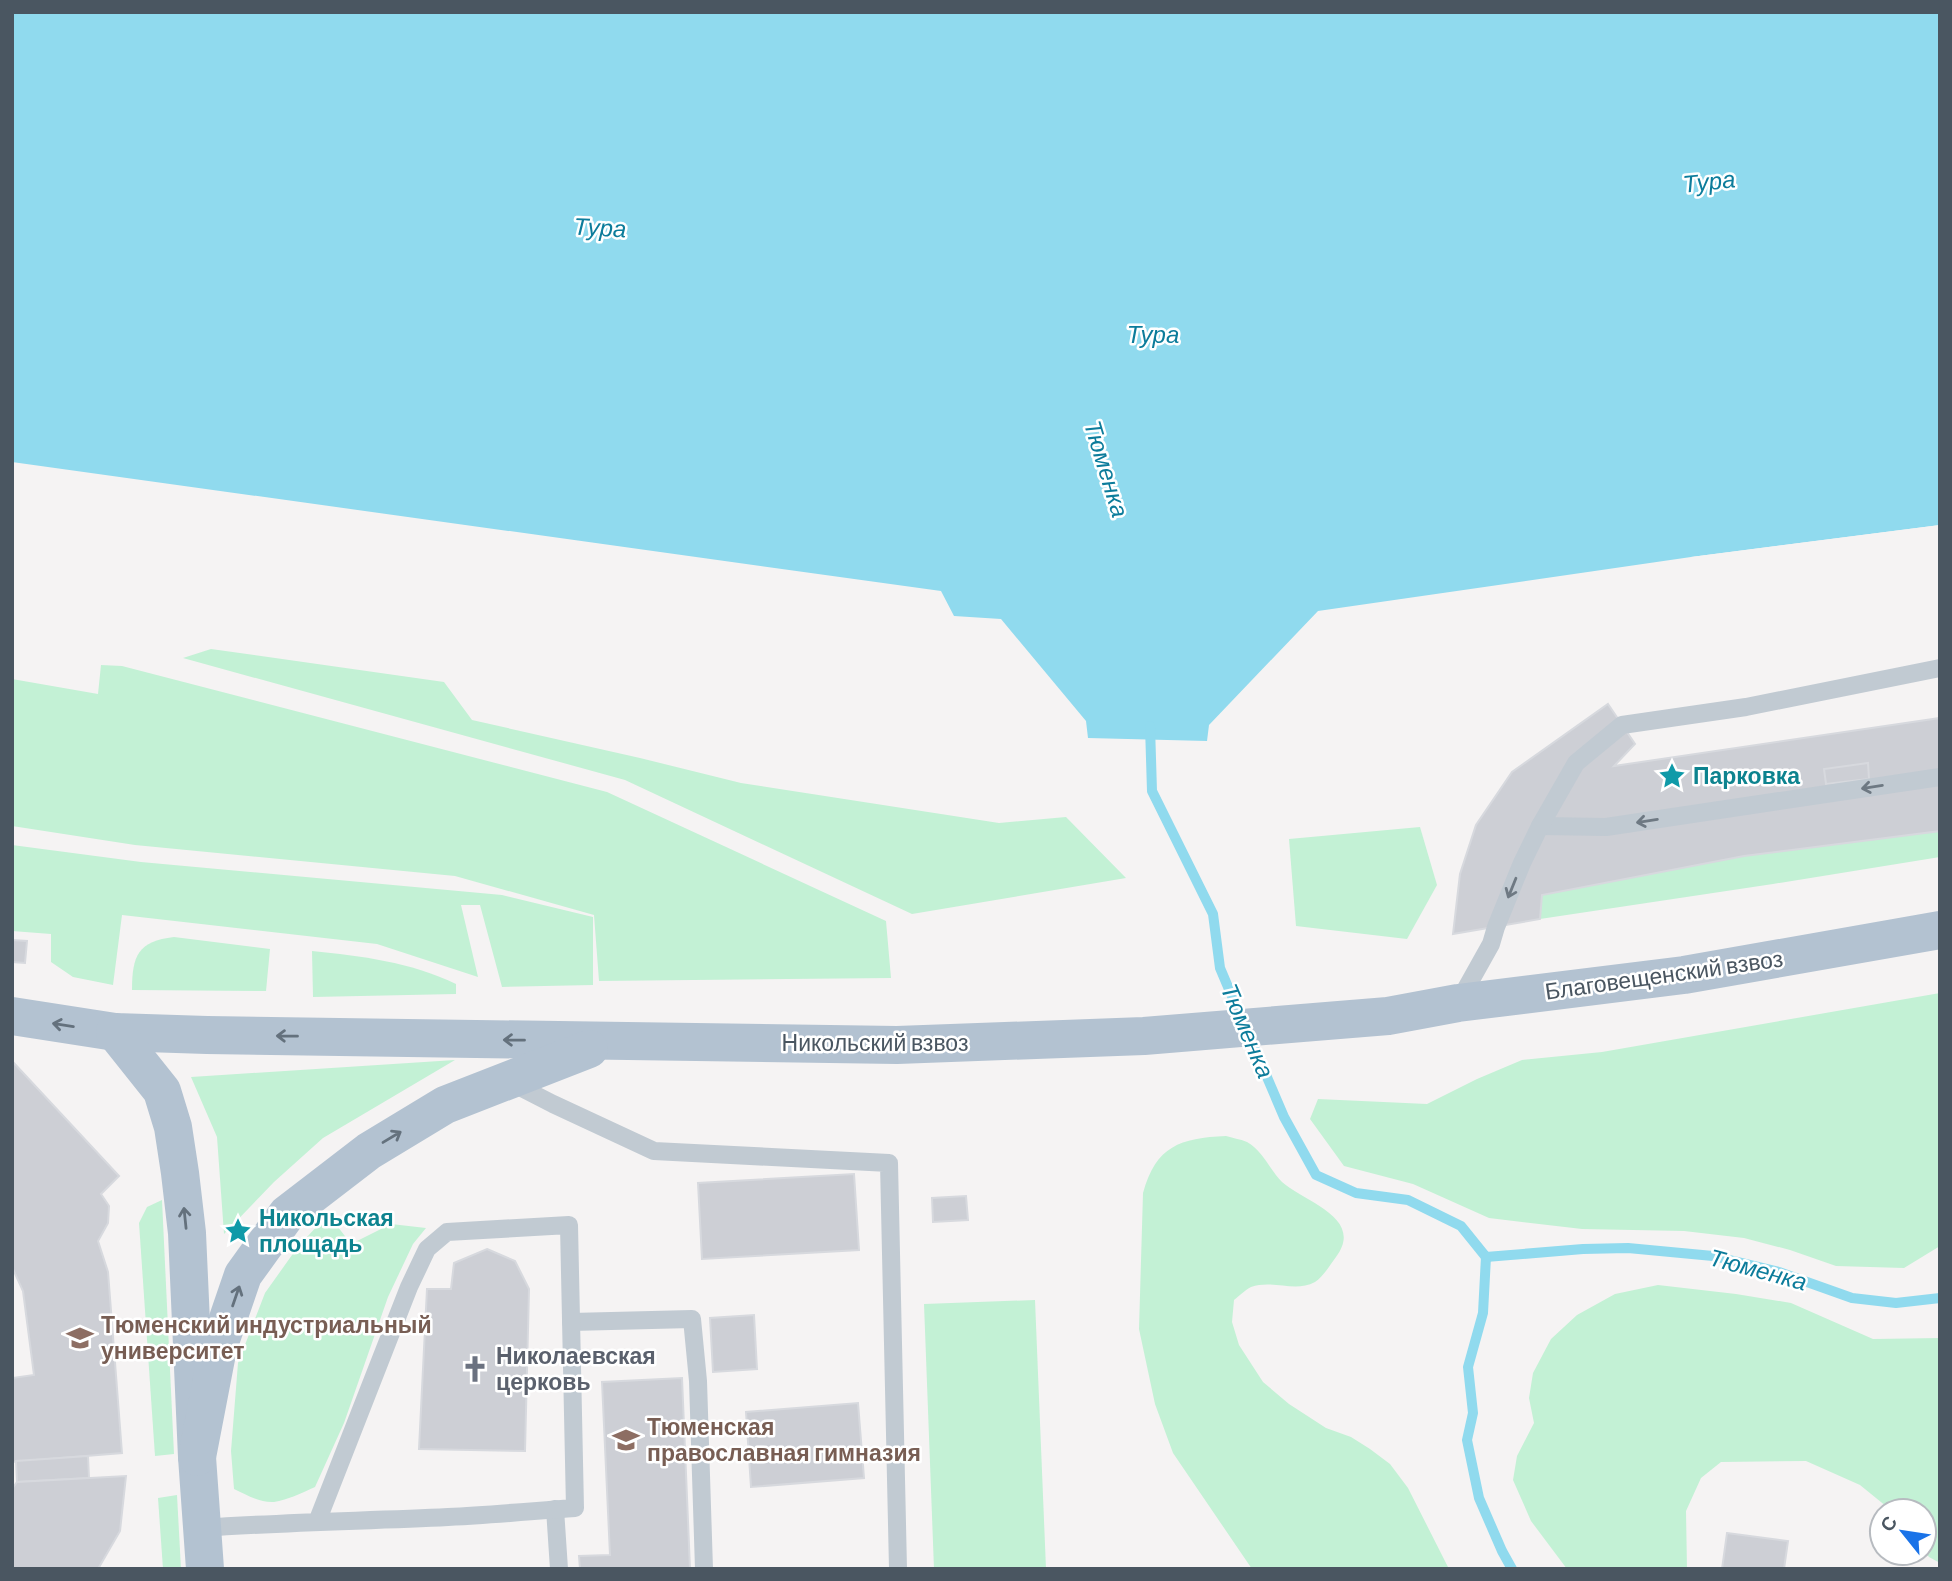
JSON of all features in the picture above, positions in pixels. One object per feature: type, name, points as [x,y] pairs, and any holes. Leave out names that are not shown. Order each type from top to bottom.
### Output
[{"type":"main road","name":"Благовещенский взвоз","points":[[1388,1016],[1458,1003],[1684,975],[1940,930]]},
{"type":"main road","name":"Никольский взвоз","points":[[12,1016],[115,1032],[897,1045],[1144,1036],[1388,1016]]},
{"type":"main road","points":[[115,1032],[162,1091],[173,1127],[187,1233],[205,1569]]},
{"type":"main road","points":[[197,1457],[218,1348],[243,1275],[287,1214],[369,1151],[445,1105],[607,1042]]},
{"type":"lane","points":[[1458,1003],[1491,944],[1522,863],[1540,826],[1576,763],[1622,725],[1746,707],[1940,668]]},
{"type":"lane","points":[[1540,826],[1606,827],[1940,777]]},
{"type":"lane","points":[[507,1080],[654,1151],[889,1163],[898,1569]]},
{"type":"lane","points":[[202,1528],[449,1517],[575,1508],[569,1225],[447,1233],[427,1249],[409,1287],[317,1522]]},
{"type":"lane","points":[[571,1322],[692,1319],[698,1381],[704,1569]]},
{"type":"lane","points":[[555,1509],[559,1569]]},
{"type":"green space","points":[[211,649],[444,682],[472,720],[741,783],[999,823],[1066,817],[1126,878],[912,914],[625,780],[183,658]]},
{"type":"green space","points":[[101,665],[122,666],[607,792],[886,921],[891,978],[599,981],[594,915],[455,876],[135,845],[12,826],[12,679],[98,694]]},
{"type":"green space","points":[[1420,827],[1437,885],[1407,939],[1296,926],[1289,839]]},
{"type":"green space","points":[[1940,831],[1940,857],[1540,919],[1542,895],[1744,856]]},
{"type":"green space","points":[[12,845],[141,862],[502,895],[593,917],[593,985],[502,987],[480,905],[461,905],[478,977],[377,944],[122,915],[113,985],[73,977],[51,962],[51,934],[12,931]]},
{"type":"green space","points":[[174,937],[270,949],[266,991],[132,990],[134,968],[140,952],[152,942]]},
{"type":"green space","points":[[312,951],[367,958],[421,970],[456,984],[456,994],[313,997]]},
{"type":"green space","points":[[1940,993],[1940,1246],[1904,1268],[1836,1266],[1744,1238],[1684,1231],[1582,1229],[1489,1218],[1413,1184],[1344,1166],[1310,1119],[1318,1099],[1427,1104],[1522,1060],[1602,1052]]},
{"type":"green space","points":[[455,1060],[323,1138],[274,1182],[224,1234],[217,1137],[191,1077]]},
{"type":"green space","points":[[1226,1136],[1253,1146],[1282,1182],[1328,1212],[1338,1221],[1343,1232],[1343,1243],[1336,1257],[1315,1282],[1299,1286],[1259,1285],[1249,1288],[1234,1300],[1232,1322],[1239,1345],[1263,1382],[1289,1404],[1326,1428],[1351,1437],[1390,1464],[1408,1488],[1449,1569],[1252,1569],[1173,1453],[1155,1404],[1139,1329],[1143,1193],[1155,1165],[1172,1148],[1195,1139]]},
{"type":"green space","points":[[162,1200],[174,1454],[155,1456],[139,1223],[147,1207]]},
{"type":"green space","points":[[328,1214],[351,1244],[391,1224],[426,1228],[413,1244],[388,1297],[344,1423],[315,1487],[282,1500],[262,1501],[234,1489],[231,1451],[238,1363],[265,1293],[297,1248]]},
{"type":"green space","points":[[1658,1285],[1736,1294],[1791,1303],[1873,1339],[1940,1338],[1940,1563],[1938,1497],[1875,1497],[1860,1485],[1806,1461],[1721,1462],[1701,1478],[1686,1511],[1687,1569],[1567,1569],[1531,1521],[1513,1480],[1517,1456],[1534,1423],[1529,1398],[1533,1373],[1551,1339],[1577,1315],[1615,1294]]},
{"type":"green space","points":[[1035,1300],[1046,1569],[934,1569],[924,1304]]},
{"type":"green space","points":[[177,1495],[181,1569],[163,1569],[158,1498]]},
{"type":"water","name":"Тура","points":[[12,12],[1940,12],[1940,525],[1691,557],[1318,611],[1209,725],[1207,741],[1088,738],[1086,721],[1001,619],[954,616],[941,591],[12,462]]},
{"type":"pier","points":[[1940,525],[1940,529],[1692,560],[1691,557]]},
{"type":"building","points":[[1608,704],[1635,744],[1614,766],[1940,718],[1940,831],[1744,856],[1542,895],[1540,919],[1453,934],[1460,874],[1476,825],[1512,772]]},
{"type":"building","points":[[1868,763],[1869,779],[1826,784],[1824,769]]},
{"type":"building","points":[[12,940],[27,941],[25,963],[12,962]]},
{"type":"building","points":[[12,1061],[119,1176],[101,1194],[109,1206],[108,1223],[98,1241],[108,1272],[122,1453],[12,1462],[12,1378],[34,1375],[23,1291],[12,1267]]},
{"type":"building","points":[[854,1174],[859,1250],[702,1259],[698,1183]]},
{"type":"building","points":[[966,1196],[968,1220],[933,1222],[932,1198]]},
{"type":"building","name":"Николаевская церковь","points":[[487,1249],[515,1261],[529,1289],[525,1451],[419,1449],[427,1289],[451,1289],[454,1263]]},
{"type":"building","points":[[754,1315],[757,1369],[713,1372],[710,1318]]},
{"type":"building","points":[[682,1378],[690,1569],[580,1569],[579,1556],[610,1555],[602,1382]]},
{"type":"building","points":[[858,1403],[864,1478],[751,1487],[746,1412]]},
{"type":"building","points":[[88,1456],[89,1478],[17,1482],[16,1461]]},
{"type":"building","points":[[126,1476],[120,1531],[98,1569],[12,1569],[12,1489],[17,1482]]},
{"type":"building","points":[[1727,1533],[1788,1541],[1784,1569],[1722,1569]]},
{"type":"waterway","name":"Тюменка","points":[[1150,726],[1152,791],[1213,914],[1220,968],[1242,1020]]},
{"type":"waterway","name":"Тюменка","points":[[1249,1035],[1284,1117],[1316,1175],[1356,1193],[1408,1200],[1461,1226],[1486,1257],[1628,1248],[1713,1256],[1779,1272],[1852,1298],[1896,1303],[1940,1298]]},
{"type":"waterway","points":[[1486,1257],[1483,1313],[1468,1367],[1473,1413],[1467,1440],[1479,1498],[1512,1569]]},
{"type":"place","name":"Парковка","points":[[1672,776]]},
{"type":"place","name":"Никольская площадь","points":[[238,1231]]},
{"type":"place","name":"Тюменский индустриальный университет","points":[[80,1338]]},
{"type":"place","name":"Николаевская церковь","points":[[475,1369]]},
{"type":"place","name":"Тюменская православная гимназия","points":[[626,1440]]}]
